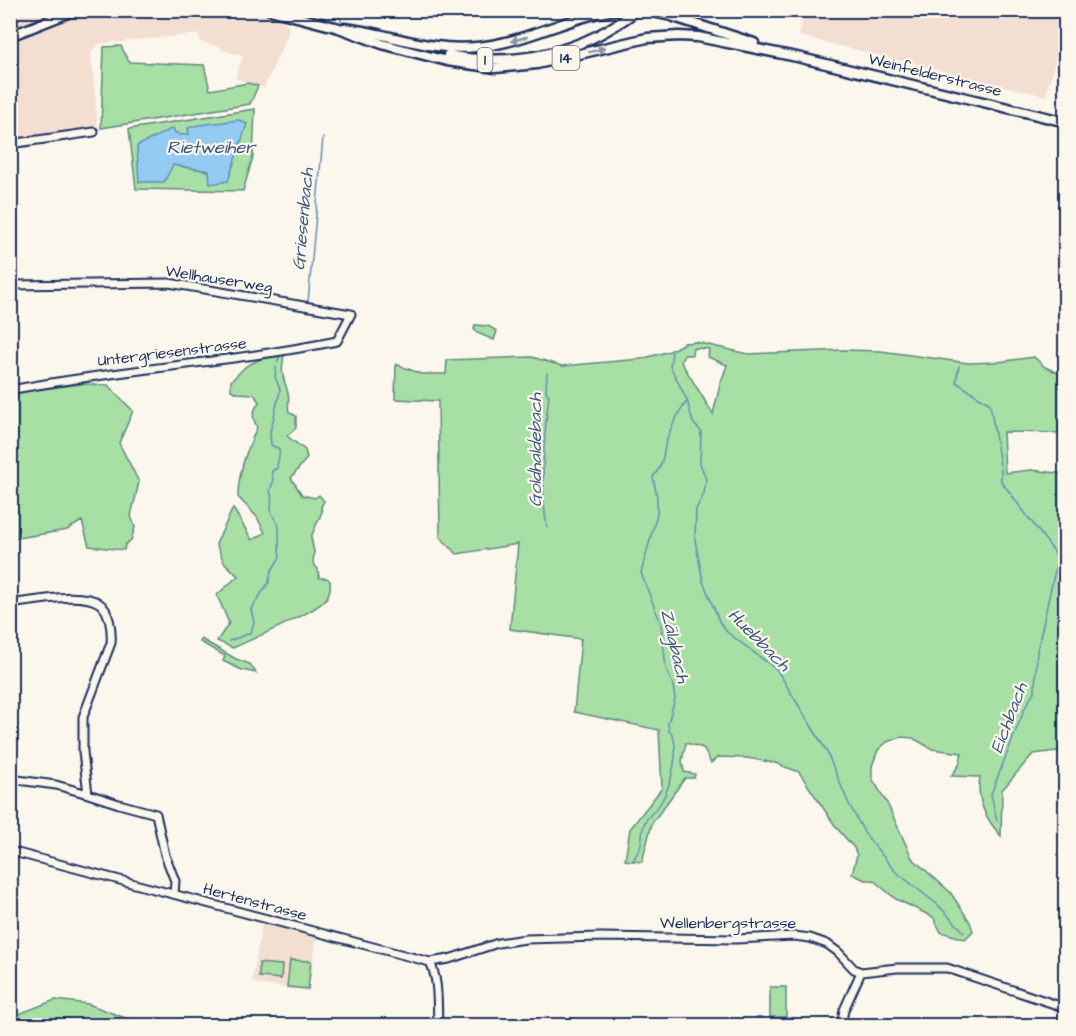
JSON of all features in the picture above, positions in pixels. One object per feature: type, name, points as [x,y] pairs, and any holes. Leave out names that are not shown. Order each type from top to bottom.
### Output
[{"type":"main road","points":[[10,36],[76,10]]},
{"type":"main road","name":"1","points":[[270,10],[290,13],[437,53],[480,60],[518,59],[557,52],[592,38],[633,13]]},
{"type":"main road","name":"14","points":[[336,27],[437,46],[474,48],[518,40],[590,15],[615,10]]},
{"type":"main road","name":"Weinfelderstrasse","points":[[643,10],[671,16],[797,57]]},
{"type":"main road","name":"Weinfelderstrasse","points":[[336,27],[382,44],[455,62],[495,68],[537,64],[624,43],[679,36],[719,40],[1065,122]]},
{"type":"street","points":[[10,144],[94,132]]},
{"type":"street","name":"Wellhauserweg","points":[[10,285],[169,283],[351,314],[337,341]]},
{"type":"street","name":"Untergriesenstrasse","points":[[10,390],[81,377],[281,352],[337,341]]},
{"type":"street","points":[[10,604],[86,598],[100,603],[106,612],[112,633],[111,643],[83,717],[83,752],[88,794]]},
{"type":"street","points":[[10,779],[56,785],[156,813],[165,855],[175,881],[174,894]]},
{"type":"street","name":"Hertenstrasse","points":[[10,851],[430,962]]},
{"type":"street","name":"Wellenbergstrasse","points":[[430,962],[449,959],[498,943],[526,939],[600,937],[736,939],[789,935],[823,942],[835,949],[853,968],[861,972]]},
{"type":"street","points":[[430,962],[435,977],[438,1026]]},
{"type":"street","points":[[841,1026],[844,1010],[861,972],[897,968],[947,968],[1065,1008]]},
{"type":"shaded area","points":[[11,11],[76,11],[11,36]]},
{"type":"shaded area","points":[[91,11],[246,11],[282,19],[288,26],[288,34],[264,88],[235,78],[243,56],[201,42],[199,34],[98,44],[91,52],[98,129],[11,142],[11,41]]},
{"type":"shaded area","points":[[805,11],[1065,11],[1065,51],[1058,49],[1046,96],[799,36]]},
{"type":"shaded area","points":[[263,917],[317,932],[309,991],[252,983]]},
{"type":"green space","points":[[121,46],[129,62],[204,65],[210,90],[248,83],[258,86],[250,104],[101,128],[104,47]]},
{"type":"green space","points":[[255,109],[253,157],[243,191],[136,189],[129,129]],"holes":[[[189,134],[228,181],[209,171],[173,165],[183,135]]]},
{"type":"green space","points":[[475,325],[488,326],[497,331],[494,340],[477,333],[474,329]]},
{"type":"green space","points":[[696,342],[748,354],[844,350],[881,351],[968,363],[1034,357],[1045,367],[1065,376],[1065,433],[1003,432],[1005,473],[1031,470],[1065,474],[1065,750],[1033,754],[1002,790],[1001,836],[983,809],[979,794],[980,777],[951,776],[959,765],[962,753],[932,749],[913,738],[902,737],[887,742],[878,750],[872,766],[872,778],[887,803],[912,858],[950,892],[970,922],[973,931],[965,939],[941,932],[933,917],[896,899],[873,880],[865,880],[852,874],[857,855],[854,848],[836,827],[799,772],[775,763],[747,758],[718,757],[711,763],[703,748],[686,743],[682,761],[684,772],[695,774],[694,778],[685,778],[652,823],[642,862],[625,860],[630,829],[662,788],[659,730],[574,712],[581,639],[510,629],[518,544],[457,554],[440,537],[438,401],[395,399],[396,364],[421,374],[446,374],[447,360],[532,357],[562,366],[641,359],[670,351],[684,343]],"holes":[[[693,348],[709,349],[708,357],[727,365],[713,414],[681,362],[684,355],[692,355]]]},
{"type":"green space","points":[[284,354],[283,374],[289,395],[288,409],[296,416],[296,428],[287,436],[305,450],[307,458],[291,478],[302,495],[315,498],[319,495],[324,501],[321,507],[322,512],[311,537],[314,552],[313,563],[318,569],[319,578],[327,578],[330,581],[330,590],[326,599],[310,611],[233,648],[217,641],[229,623],[217,595],[238,576],[224,562],[216,544],[233,508],[252,540],[265,533],[257,517],[238,497],[241,470],[257,427],[254,414],[259,402],[254,394],[237,393],[231,390],[231,381],[246,366],[265,357]]},
{"type":"green space","points":[[81,384],[108,385],[133,411],[119,443],[139,482],[131,516],[135,527],[131,540],[125,545],[124,550],[89,546],[82,521],[67,530],[11,539],[11,393]]},
{"type":"green space","points":[[201,639],[236,659],[250,664],[256,673],[242,670],[223,661],[225,656],[200,642]]},
{"type":"green space","points":[[290,960],[311,961],[308,989],[287,987]]},
{"type":"green space","points":[[259,963],[282,965],[281,979],[259,977]]},
{"type":"green space","points":[[770,987],[786,987],[786,1017],[770,1017]]},
{"type":"green space","points":[[55,1000],[88,1004],[144,1025],[11,1025],[11,1017]]},
{"type":"water","name":"Rietweiher","points":[[239,120],[247,124],[228,181],[210,184],[209,171],[173,165],[164,182],[139,182],[137,146],[173,128],[179,135],[189,134],[188,128]]},
{"type":"waterway","name":"Griesenbach","points":[[339,10],[341,21]]},
{"type":"waterway","name":"Griesenbach","points":[[308,302],[323,138]]},
{"type":"waterway","name":"Huebbach","points":[[672,352],[670,366],[687,400],[693,423],[701,431],[700,463],[706,479],[704,494],[696,509],[695,540],[703,581],[719,621],[727,632],[777,670],[826,750],[848,802],[865,834],[895,871],[938,905],[964,932]]},
{"type":"waterway","points":[[277,362],[280,356]]},
{"type":"waterway","name":"Eichbach","points":[[959,366],[956,382],[990,404],[1000,465]]},
{"type":"waterway","name":"Griesenbach","points":[[229,641],[250,633],[254,623],[251,609],[269,582],[271,572],[280,557],[279,528],[271,510],[270,491],[273,482],[272,471],[277,468],[280,453],[279,449],[271,445],[270,432],[280,389],[275,377],[276,367]]},
{"type":"waterway","name":"Goldhaldebach","points":[[547,373],[546,391],[549,396],[543,479],[547,527]]},
{"type":"waterway","name":"Zälgbach","points":[[633,861],[640,848],[644,823],[665,796],[674,766],[675,745],[668,723],[675,699],[673,685],[666,668],[661,624],[641,573],[657,514],[657,497],[653,477],[660,466],[671,428],[687,401]]},
{"type":"waterway","name":"Eichbach","points":[[1001,468],[1001,481],[1058,557],[1044,619]]},
{"type":"waterway","name":"Eichbach","points":[[997,821],[991,794],[1025,708],[1035,690],[1037,651],[1044,620]]}]
